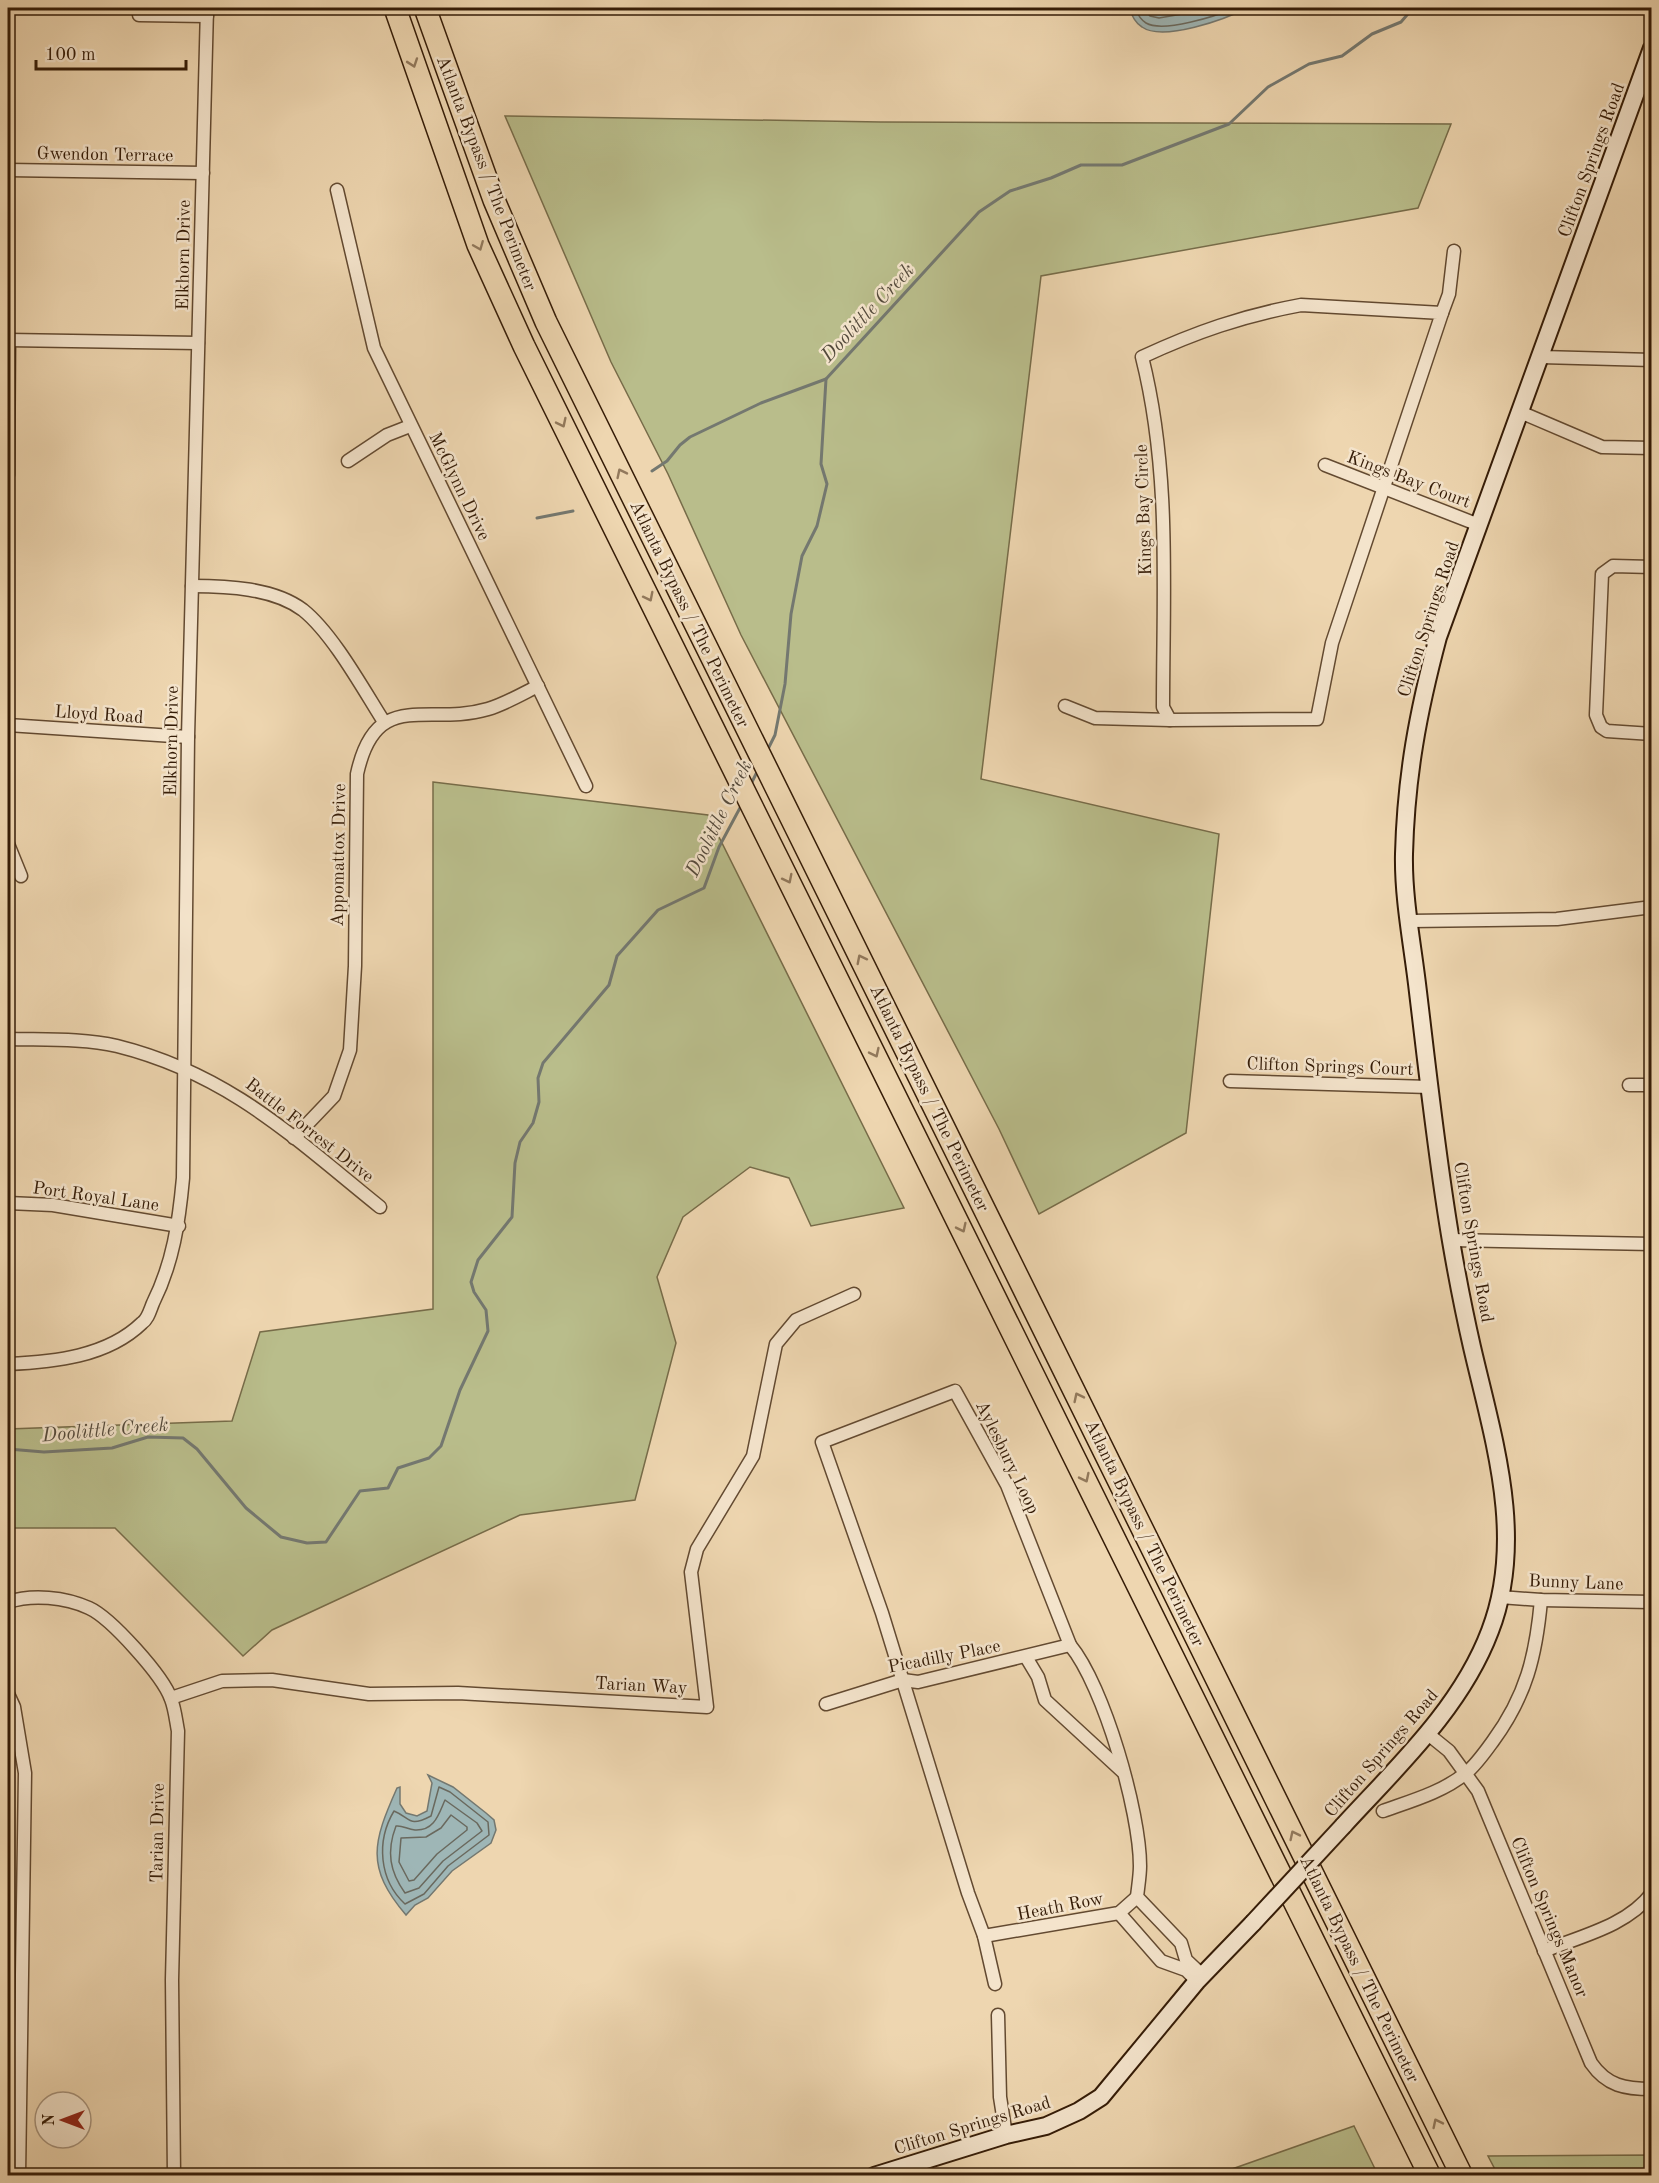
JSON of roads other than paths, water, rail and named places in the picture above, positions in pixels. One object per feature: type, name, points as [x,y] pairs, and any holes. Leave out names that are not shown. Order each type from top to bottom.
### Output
[{"type":"highway","name":"Atlanta Bypass / The Perimeter","points":[[395,8],[478,245],[581,462],[732,762],[1430,2175]]},
{"type":"highway","name":"Atlanta Bypass / The Perimeter","points":[[425,8],[470,137],[537,300],[748,733],[1462,2175]]},
{"type":"street","points":[[139,15],[207,12]]},
{"type":"street","name":"Elkhorn Drive","points":[[8,1364],[60,1359],[92,1352],[122,1338],[144,1322],[163,1283],[179,1226],[183,1178],[188,737],[207,12]]},
{"type":"street","name":"Clifton Springs Road","points":[[874,2175],[1006,2135],[1047,2126],[1079,2111],[1101,2097],[1199,1978],[1428,1734],[1454,1699],[1490,1631],[1500,1596],[1505,1547],[1503,1490],[1499,1458],[1471,1344],[1451,1240],[1429,1087],[1404,857],[1408,783],[1418,711],[1438,637],[1652,48]]},
{"type":"street","name":"Gwendon Terrace","points":[[8,170],[203,173]]},
{"type":"street","name":"McGlynn Drive","points":[[337,190],[374,348],[586,786]]},
{"type":"street","points":[[1065,706],[1095,718],[1317,719],[1332,643],[1382,488],[1449,294],[1454,251]]},
{"type":"street","name":"Kings Bay Circle","points":[[1170,720],[1163,707],[1163,484],[1155,408],[1142,357],[1182,338],[1246,316],[1301,305],[1442,313]]},
{"type":"street","points":[[8,475],[8,340],[198,343]]},
{"type":"street","points":[[1541,357],[1652,360]]},
{"type":"street","points":[[1520,412],[1602,447],[1652,448]]},
{"type":"street","points":[[348,461],[378,440],[410,426]]},
{"type":"street","name":"Kings Bay Court","points":[[1325,465],[1479,525]]},
{"type":"street","points":[[1652,567],[1613,566],[1602,574],[1596,715],[1601,727],[1607,731],[1652,734]]},
{"type":"street","points":[[192,586],[219,586],[254,592],[275,597],[303,610],[326,637],[384,722],[398,717],[488,709],[538,686]]},
{"type":"street","name":"Appomattox Drive","points":[[294,1138],[334,1096],[350,1050],[355,966],[357,774],[362,751],[384,722]]},
{"type":"street","name":"Lloyd Road","points":[[8,724],[188,737]]},
{"type":"street","points":[[8,844],[21,876]]},
{"type":"street","points":[[1410,921],[1557,919],[1652,908]]},
{"type":"street","name":"Battle Forrest Drive","points":[[8,1039],[116,1046],[185,1069],[221,1086],[254,1106],[380,1208]]},
{"type":"street","name":"Clifton Springs Court","points":[[1230,1081],[1429,1087]]},
{"type":"street","points":[[1629,1085],[1652,1085]]},
{"type":"street","name":"Port Royal Lane","points":[[8,1203],[53,1205],[179,1226]]},
{"type":"street","points":[[1451,1240],[1652,1244]]},
{"type":"street","name":"Tarian Way","points":[[171,1698],[222,1681],[272,1680],[369,1694],[458,1693],[706,1707],[692,1572],[697,1549],[753,1456],[776,1344],[796,1320],[854,1294]]},
{"type":"street","name":"Aylesbury Loop","points":[[995,1984],[984,1936],[968,1893],[882,1613],[822,1442],[955,1391],[1006,1485],[1070,1645],[1079,1657],[1108,1722],[1123,1772],[1138,1846],[1140,1866],[1137,1897]]},
{"type":"street","name":"Bunny Lane","points":[[1500,1596],[1541,1600],[1652,1602]]},
{"type":"street","name":"Tarian Drive","points":[[8,1602],[22,1598],[64,1600],[91,1608],[142,1656],[154,1670],[171,1698],[177,1731],[172,1980],[174,2175]]},
{"type":"street","points":[[1383,1811],[1440,1789],[1467,1773],[1509,1720],[1524,1687],[1536,1648],[1541,1600]]},
{"type":"street","name":"Picadilly Place","points":[[826,1704],[903,1680],[918,1682],[1070,1645]]},
{"type":"street","points":[[1026,1657],[1038,1677],[1045,1700],[1123,1772]]},
{"type":"street","points":[[8,1694],[14,1707],[25,1773],[19,2175]]},
{"type":"street","name":"Clifton Springs Manor","points":[[1428,1734],[1449,1751],[1478,1791],[1591,2063],[1600,2076],[1614,2085],[1629,2089],[1652,2089]]},
{"type":"street","points":[[1544,1951],[1622,1920],[1634,1912],[1652,1893]]},
{"type":"street","points":[[1137,1897],[1181,1943],[1186,1960],[1199,1978]]},
{"type":"street","name":"Heath Row","points":[[984,1936],[1119,1913],[1137,1897]]},
{"type":"street","points":[[1119,1913],[1161,1961],[1186,1970],[1199,1978]]},
{"type":"street","points":[[1144,1942],[1149,1929],[1162,1924]]},
{"type":"street","points":[[998,2015],[1000,2097],[1006,2135]]},
{"type":"water","points":[[1129,8],[1247,8],[1210,23],[1164,32],[1142,27]]},
{"type":"water","points":[[428,1775],[453,1787],[486,1813],[494,1820],[496,1830],[491,1843],[452,1871],[428,1898],[415,1905],[406,1915],[384,1882],[377,1854],[378,1839],[397,1788],[400,1787],[400,1804],[406,1813],[417,1816],[427,1811],[432,1783]]},
{"type":"waterway","name":"Doolittle Creek","points":[[767,751],[775,735],[785,684],[791,614],[802,556],[817,526],[827,484],[821,464],[826,379],[979,212],[1010,191],[1051,178],[1081,165],[1122,165],[1229,124],[1268,87],[1309,64],[1342,56],[1372,34],[1401,22],[1413,8]]},
{"type":"waterway","points":[[652,471],[667,461],[690,437],[761,403],[826,379]]},
{"type":"waterway","points":[[537,518],[573,511]]},
{"type":"waterway","name":"Doolittle Creek","points":[[750,786],[758,770]]},
{"type":"waterway","name":"Doolittle Creek","points":[[8,1449],[44,1452],[112,1448],[148,1437],[183,1438],[197,1449],[246,1508],[281,1537],[307,1543],[326,1542],[360,1491],[388,1488],[398,1468],[429,1458],[441,1446],[460,1390],[488,1331],[486,1310],[474,1292],[471,1282],[478,1260],[512,1217],[515,1163],[520,1142],[533,1123],[539,1102],[538,1078],[543,1063],[609,985],[617,956],[658,910],[704,888],[719,847],[741,806]]}]
